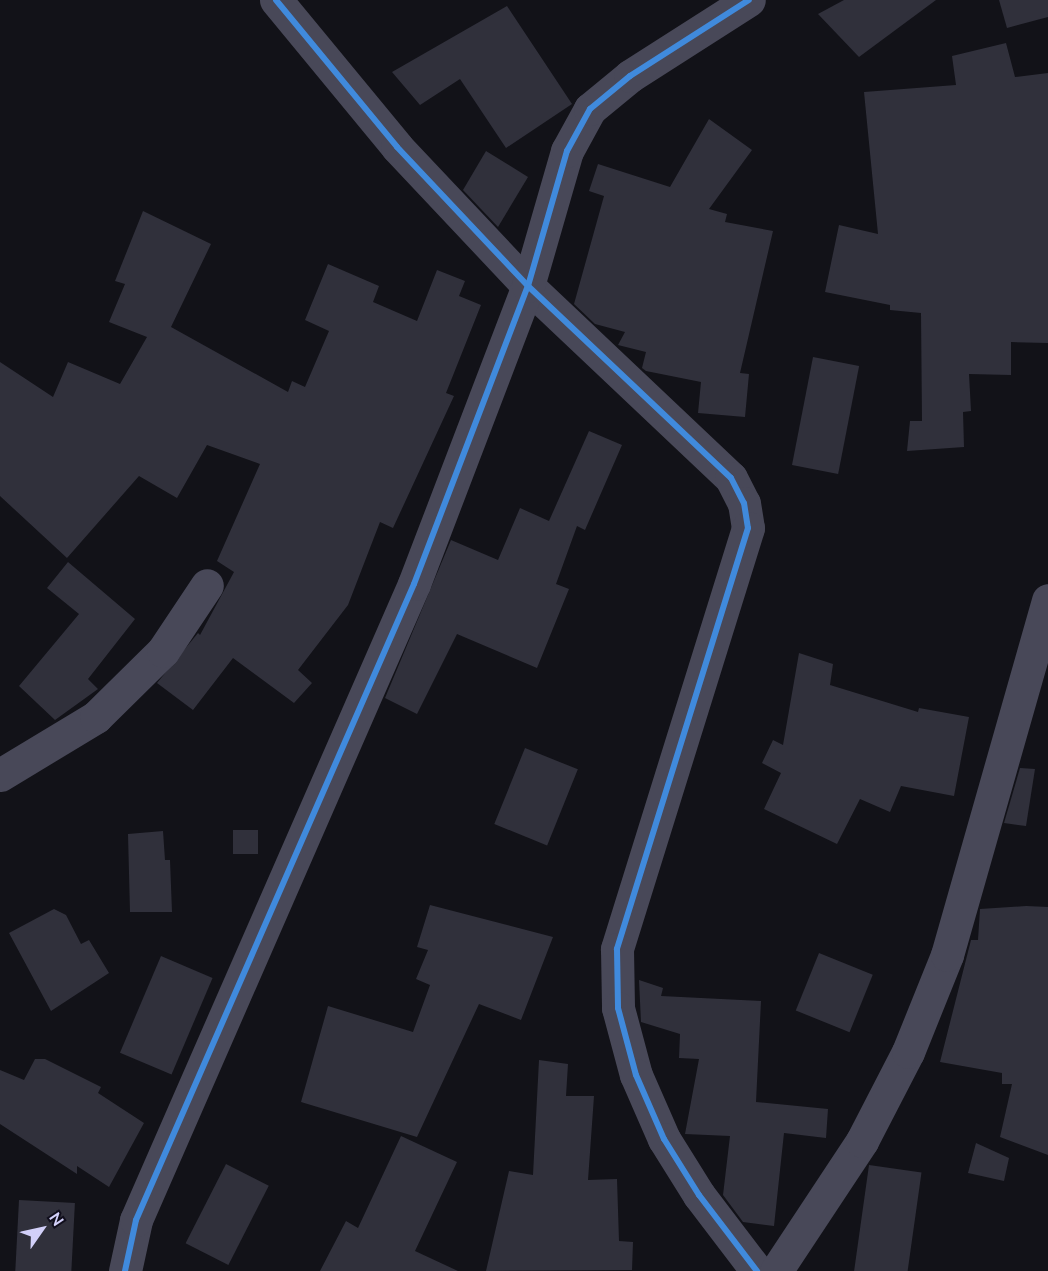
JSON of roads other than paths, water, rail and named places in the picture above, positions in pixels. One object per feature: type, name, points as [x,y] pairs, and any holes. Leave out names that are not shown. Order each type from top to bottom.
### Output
[{"type":"street","points":[[276,0],[397,147],[528,286],[731,477],[744,503],[748,528],[617,949],[617,996],[636,1075],[664,1139],[699,1195],[757,1271]]},
{"type":"street","points":[[125,1271],[136,1220],[414,584],[528,286],[552,192],[590,109],[630,76],[750,0]]},
{"type":"street","points":[[0,775],[96,717],[164,651],[207,585]]},
{"type":"street","points":[[776,1271],[862,1141],[908,1052],[947,955],[1048,600]]}]
